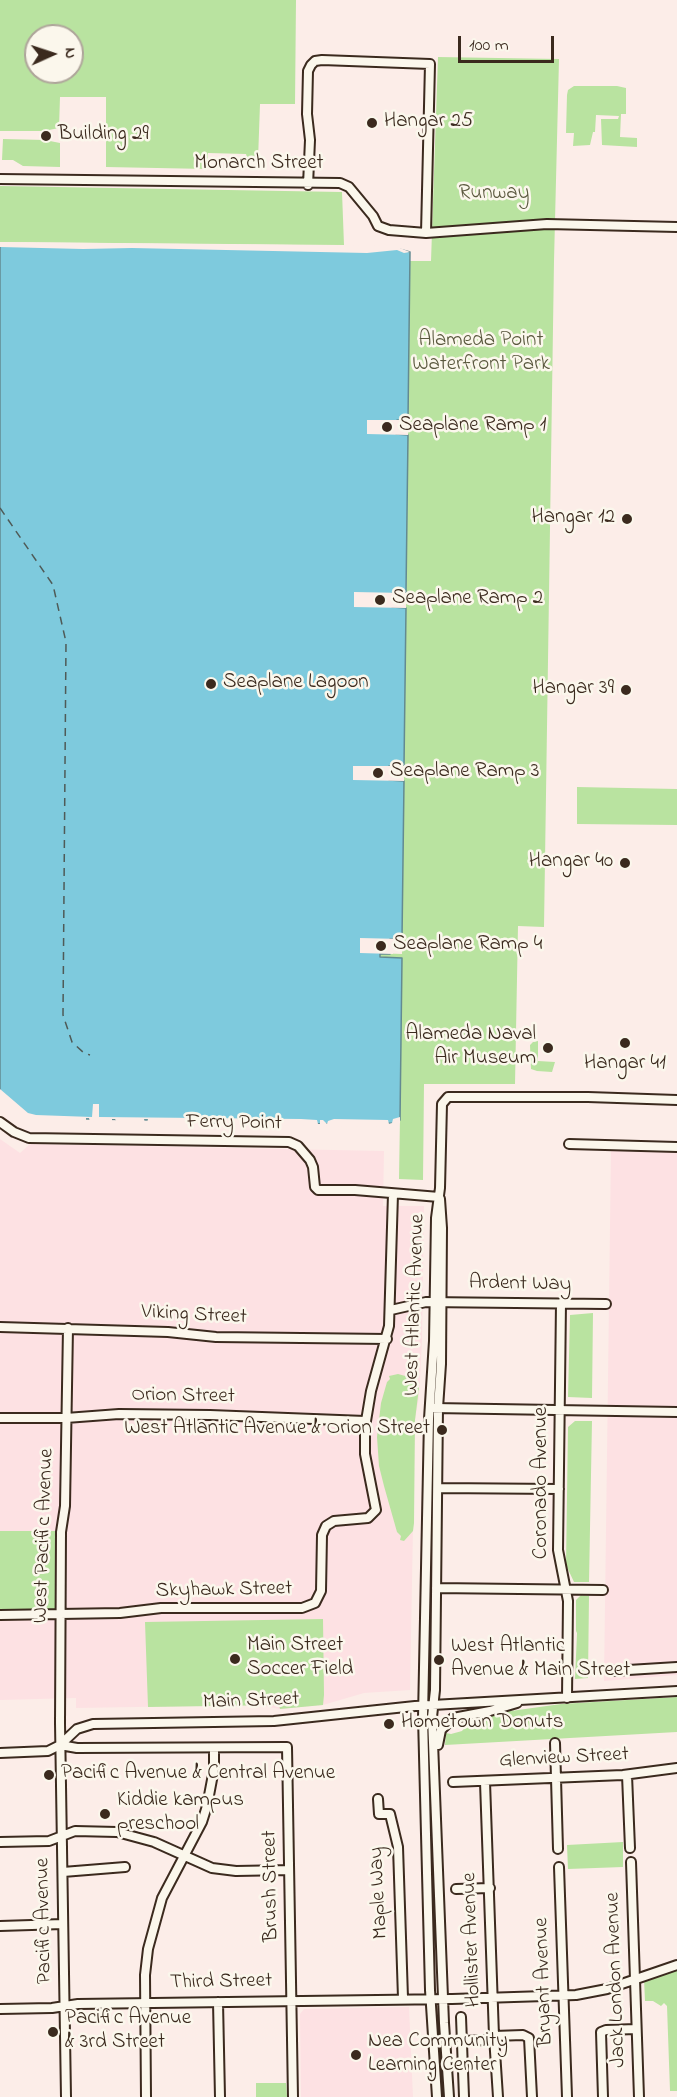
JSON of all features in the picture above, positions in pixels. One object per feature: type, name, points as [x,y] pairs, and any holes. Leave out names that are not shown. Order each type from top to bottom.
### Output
[{"type":"street","points":[[308,184],[310,140],[307,114],[308,71],[315,61],[430,64],[426,233]]},
{"type":"street","name":"Monarch Street","points":[[0,179],[340,183],[349,188],[373,216],[378,226],[389,230],[426,233],[547,224],[677,227]]},
{"type":"street","name":"West Atlantic Avenue","points":[[437,2097],[431,1998],[424,1706],[434,1408],[434,1341],[438,1302],[436,1218],[439,1197],[442,1104],[448,1097],[588,1097],[677,1100]]},
{"type":"street","name":"Ferry Point","points":[[0,1122],[14,1132],[29,1138],[294,1143],[306,1153],[310,1160],[315,1187],[318,1190],[355,1190],[439,1197]]},
{"type":"street","points":[[569,1144],[677,1147]]},
{"type":"street","name":"West Atlantic Avenue","points":[[374,1512],[376,1503],[365,1454],[365,1421],[371,1391],[387,1339],[391,1310],[393,1194]]},
{"type":"street","name":"Ardent Way","points":[[391,1310],[423,1302],[606,1304]]},
{"type":"street","name":"Coronado Avenue","points":[[561,1304],[558,1550],[566,1589],[567,1698]]},
{"type":"street","name":"Viking Street","points":[[0,1327],[168,1332],[216,1337],[387,1339]]},
{"type":"street","name":"West Pacific Avenue","points":[[60,1745],[68,1328]]},
{"type":"street","points":[[434,1408],[677,1412]]},
{"type":"street","name":"West Atlantic Avenue","points":[[434,1408],[438,1488],[432,1717],[437,1833]]},
{"type":"street","name":"Orion Street","points":[[0,1418],[66,1418],[119,1414],[365,1421]]},
{"type":"street","points":[[438,1488],[559,1489]]},
{"type":"street","name":"Skyhawk Street","points":[[0,1615],[120,1613],[161,1608],[307,1607],[315,1603],[320,1595],[322,1535],[326,1526],[334,1521],[368,1518],[374,1512]]},
{"type":"street","points":[[436,1588],[603,1590]]},
{"type":"street","points":[[612,1671],[677,1667]]},
{"type":"street","name":"Main Street","points":[[60,1745],[77,1729],[93,1724],[274,1721],[433,1705],[677,1691]]},
{"type":"street","points":[[449,2097],[437,1833],[441,1828],[438,1742],[441,1730],[448,1722],[459,1716],[490,1711],[529,1700]]},
{"type":"street","points":[[555,1743],[558,1849]]},
{"type":"street","points":[[0,1753],[48,1751],[60,1745],[77,1748],[214,1748],[214,1769],[202,1822],[162,1898],[154,1923],[146,1967],[144,2003],[146,2097]]},
{"type":"street","name":"Pacific Avenue","points":[[60,1745],[66,2097]]},
{"type":"street","name":"Brush Street","points":[[214,1748],[287,1747],[293,2097]]},
{"type":"street","name":"Glenview Street","points":[[453,1782],[556,1779],[677,1768]]},
{"type":"street","points":[[627,1774],[630,1848]]},
{"type":"street","name":"Hollister Avenue","points":[[485,1782],[492,1997],[498,2097]]},
{"type":"street","name":"Maple Way","points":[[378,1799],[379,1814],[390,1814],[398,1847],[403,1998]]},
{"type":"street","points":[[0,1842],[49,1841],[75,1831],[117,1832],[154,1842],[212,1868],[289,1870]]},
{"type":"street","name":"Jack London Avenue","points":[[631,1862],[639,2097]]},
{"type":"street","points":[[63,1872],[125,1867]]},
{"type":"street","name":"Bryant Avenue","points":[[559,1867],[567,2097]]},
{"type":"street","points":[[456,1889],[490,1888]]},
{"type":"street","points":[[0,1926],[63,1924]]},
{"type":"street","name":"Third Street","points":[[0,2009],[144,2003],[564,1995],[607,1989],[677,1965]]},
{"type":"street","points":[[218,2002],[220,2097]]},
{"type":"street","points":[[460,2017],[464,2097]]},
{"type":"street","points":[[603,2097],[601,2032],[636,2029]]},
{"type":"street","points":[[462,2041],[523,2035],[529,2038],[532,2097]]},
{"type":"shaded area","points":[[0,1139],[20,1153],[30,1144],[384,1151],[383,1206],[424,1206],[422,1341],[419,1397],[415,1420],[410,1690],[364,1693],[323,1705],[280,1709],[258,1705],[76,1708],[76,1698],[0,1700]]},
{"type":"shaded area","points":[[611,1151],[677,1151],[677,1675],[604,1681]]},
{"type":"shaded area","name":"Nea Community Learning Center","points":[[409,2007],[413,2097],[301,2097],[300,2014],[304,2009]]},
{"type":"green space","points":[[0,0],[296,0],[295,104],[260,104],[258,160],[248,160],[246,154],[208,153],[208,169],[106,167],[106,97],[60,97],[59,128],[44,131],[0,131]]},
{"type":"green space","name":"Alameda Point Waterfront Park","points":[[438,57],[559,59],[544,927],[518,926],[515,1084],[424,1084],[423,1180],[399,1179],[400,1117],[375,953],[402,954],[402,939],[374,939],[402,900],[403,866],[397,869],[404,780],[398,627],[406,607],[409,330],[402,322],[410,252],[410,261],[431,261]]},
{"type":"green space","points":[[574,86],[626,88],[626,114],[621,114],[620,137],[637,138],[637,147],[602,145],[601,119],[618,119],[619,116],[596,115],[595,132],[593,132],[590,145],[573,146],[574,133],[566,133],[567,95],[568,90]]},
{"type":"green space","points":[[3,139],[45,140],[60,143],[60,167],[23,166],[13,160],[2,160]]},
{"type":"green space","points":[[0,186],[342,192],[344,245],[0,242]]},
{"type":"green space","points":[[577,787],[677,789],[677,825],[577,824]]},
{"type":"green space","points":[[538,1041],[538,1061],[555,1062],[552,1072],[531,1069],[530,1045]]},
{"type":"green space","points":[[593,1313],[592,1398],[568,1397],[570,1315]]},
{"type":"green space","points":[[398,1374],[409,1377],[419,1388],[415,1420],[414,1523],[413,1531],[404,1541],[400,1540],[401,1536],[397,1532],[384,1486],[379,1466],[377,1437],[381,1403],[390,1379],[389,1376]]},
{"type":"green space","points":[[575,1421],[592,1421],[589,1582],[574,1582],[566,1565],[568,1427]]},
{"type":"green space","points":[[0,1531],[55,1531],[55,1611],[0,1611]]},
{"type":"green space","points":[[581,1595],[589,1596],[588,1678],[575,1679],[576,1600]]},
{"type":"green space","name":"Main Street Soccer Field","points":[[323,1619],[323,1705],[280,1709],[279,1705],[148,1707],[145,1622]]},
{"type":"green space","points":[[677,1697],[677,1732],[445,1745],[446,1733],[462,1731],[467,1724],[468,1717],[561,1704]]},
{"type":"green space","points":[[623,1842],[623,1867],[568,1869],[567,1845]]},
{"type":"green space","points":[[677,1967],[677,2091],[670,2091],[667,2006],[664,2003],[661,2006],[653,2001],[645,2001],[644,1979]]},
{"type":"green space","points":[[256,2083],[286,2083],[287,2097],[256,2097]]},
{"type":"water","points":[[0,244],[399,249],[410,252],[408,420],[397,420],[396,434],[408,435],[406,593],[392,593],[392,607],[406,608],[404,766],[389,766],[389,780],[404,781],[402,939],[390,939],[390,954],[380,954],[380,957],[402,958],[400,1120],[394,1123],[217,1122],[216,1124],[211,1121],[29,1118],[0,1093]]},
{"type":"pier","points":[[0,242],[395,246],[410,252],[404,253],[397,250],[367,253],[0,247]]},
{"type":"pier","name":"Seaplane Ramp 1","points":[[367,420],[408,420],[408,423],[400,423],[400,432],[408,432],[408,435],[367,434]]},
{"type":"pier","name":"Seaplane Ramp 2","points":[[354,592],[406,593],[406,596],[394,596],[394,605],[406,605],[406,608],[354,607]]},
{"type":"pier","name":"Seaplane Ramp 3","points":[[353,766],[404,766],[404,769],[392,769],[392,777],[404,778],[404,781],[353,780]]},
{"type":"pier","name":"Seaplane Ramp 4","points":[[360,938],[402,939],[402,942],[393,942],[393,954],[360,953]]},
{"type":"pier","points":[[0,1089],[28,1113],[36,1115],[92,1117],[93,1104],[99,1104],[99,1117],[301,1119],[317,1120],[318,1124],[320,1120],[327,1124],[328,1121],[334,1119],[388,1120],[389,1124],[393,1119],[400,1117],[400,1123],[389,1127],[220,1122],[216,1124],[212,1121],[211,1124],[147,1123],[148,1119],[144,1119],[145,1123],[140,1121],[139,1123],[117,1122],[115,1119],[90,1122],[89,1118],[86,1118],[86,1121],[29,1120],[0,1097]]},
{"type":"ferry route","points":[[0,508],[53,585],[66,642],[63,1015],[72,1042],[84,1053],[90,1055]]},
{"type":"place","name":"Hangar 25","points":[[372,123]]},
{"type":"place","name":"Building 29","points":[[46,136]]},
{"type":"place","name":"Seaplane Ramp 1","points":[[387,427]]},
{"type":"place","name":"Hangar 12","points":[[627,519]]},
{"type":"place","name":"Seaplane Ramp 2","points":[[380,600]]},
{"type":"place","name":"Seaplane Lagoon","points":[[211,684]]},
{"type":"place","name":"Hangar 39","points":[[626,690]]},
{"type":"place","name":"Seaplane Ramp 3","points":[[378,773]]},
{"type":"place","name":"Hangar 40","points":[[625,863]]},
{"type":"place","name":"Seaplane Ramp 4","points":[[381,946]]},
{"type":"place","name":"Hangar 41","points":[[625,1043]]},
{"type":"place","name":"Alameda Naval Air Museum","points":[[548,1048]]},
{"type":"place","name":"West Atlantic Avenue & Orion Street","points":[[442,1430]]},
{"type":"place","name":"Main Street Soccer Field","points":[[235,1659]]},
{"type":"place","name":"West Atlantic Avenue & Main Street","points":[[439,1660]]},
{"type":"place","name":"Hometown Donuts","points":[[389,1724]]},
{"type":"place","name":"Pacific Avenue & Central Avenue","points":[[49,1775]]},
{"type":"place","name":"Kiddie kampus preschool","points":[[105,1814]]},
{"type":"place","name":"Pacific Avenue & 3rd Street","points":[[53,2032]]},
{"type":"place","name":"Nea Community Learning Center","points":[[356,2055]]},
{"type":"park label","name":"Runway","points":[[494,195]]}]
